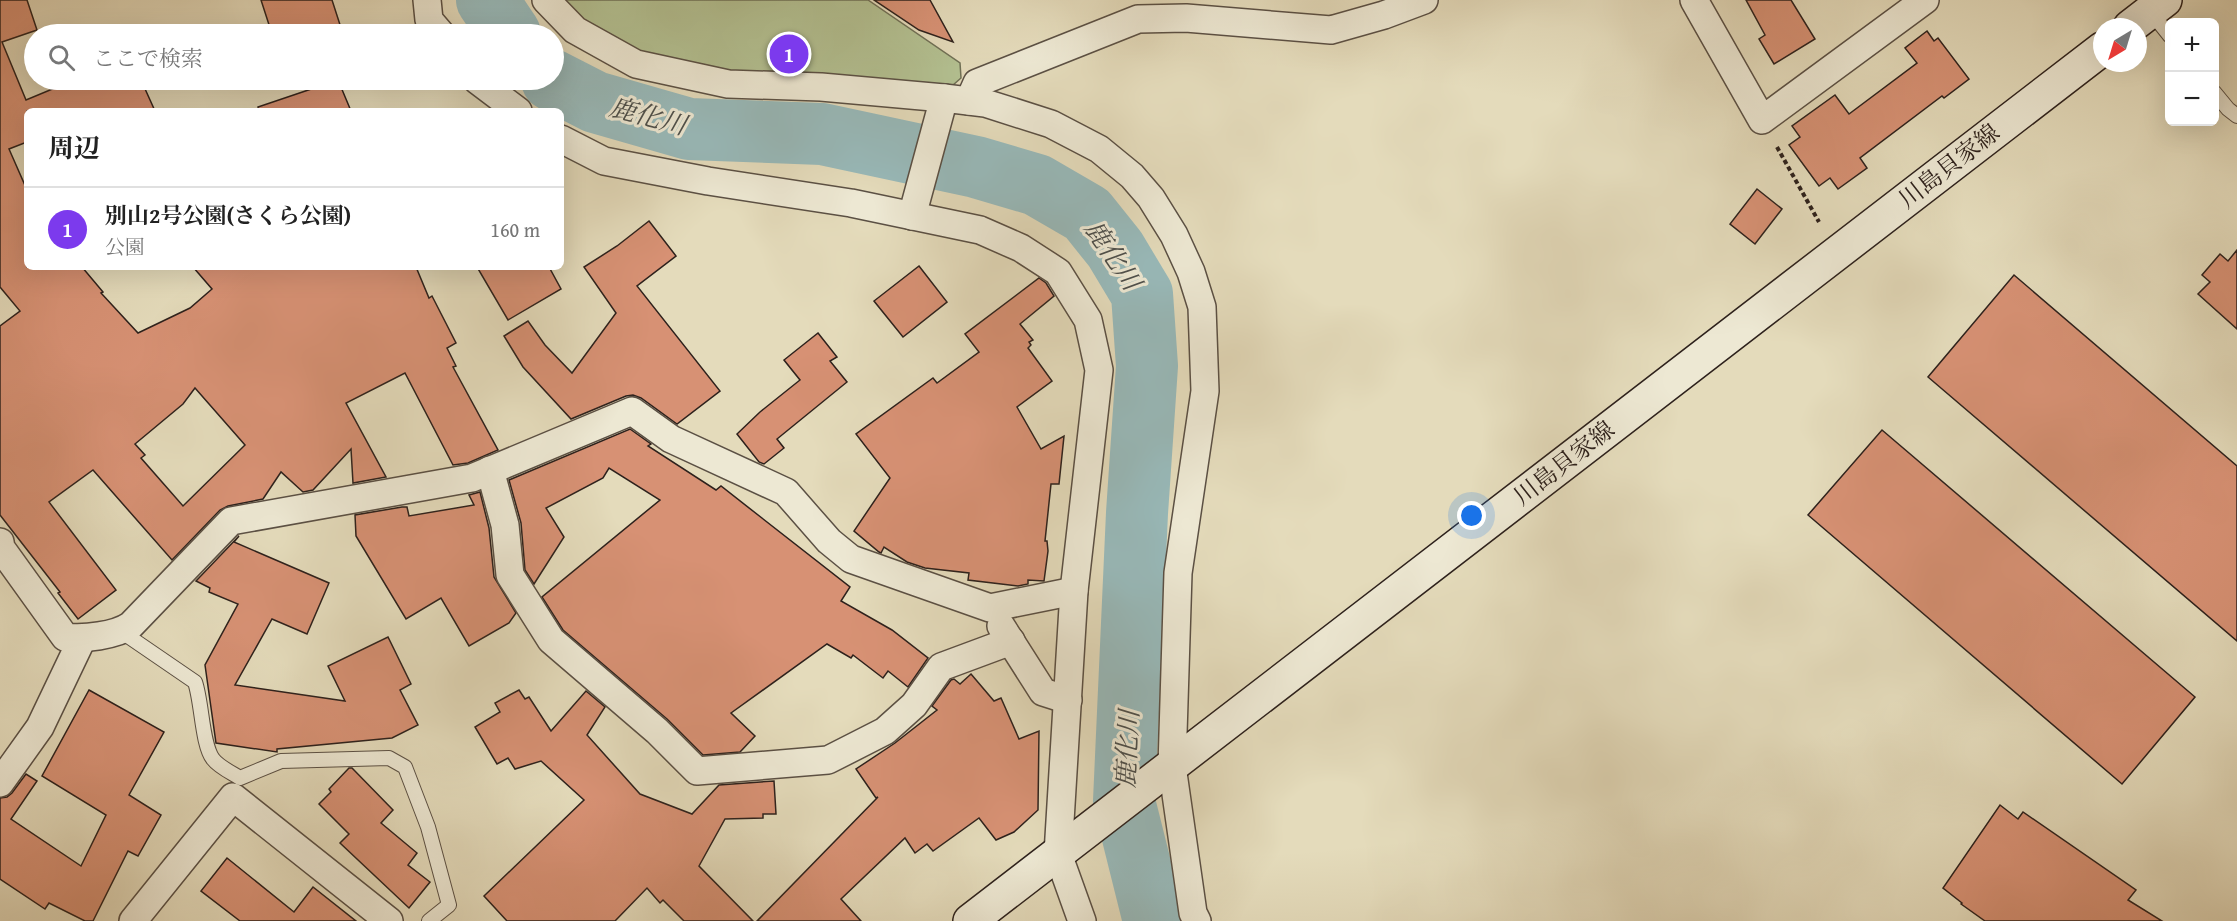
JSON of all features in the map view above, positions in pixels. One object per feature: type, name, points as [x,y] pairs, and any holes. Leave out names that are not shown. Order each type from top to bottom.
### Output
[{"type":"main road","name":"川島貝家線","points":[[970,921],[2093,56]]},
{"type":"street","points":[[427,0],[429,20],[432,24]]},
{"type":"street","points":[[546,0],[575,30],[636,64],[728,84],[821,87],[951,103],[985,103],[1051,124],[1099,149],[1132,176],[1151,198],[1174,235],[1191,272],[1202,307],[1205,391],[1178,573],[1172,766],[1193,913],[1197,921]]},
{"type":"street","points":[[916,206],[951,103],[977,84],[1138,19],[1186,18],[1227,11],[1331,30],[1384,15],[1424,0]]},
{"type":"street","points":[[1694,0],[1762,120],[1925,0]]},
{"type":"street","points":[[490,90],[514,108]]},
{"type":"street","points":[[564,141],[604,161],[708,181],[851,202],[916,206],[1021,248],[1058,272],[1088,320],[1099,370],[1074,591],[1058,854],[1082,921]]},
{"type":"street","points":[[0,546],[65,637],[82,639],[122,632],[231,521],[472,478],[632,411],[671,439],[786,492],[829,541],[851,559],[990,608],[1074,591]]},
{"type":"street","points":[[490,470],[505,525],[510,575],[550,640],[657,731],[697,771],[828,760],[885,731],[914,705],[942,667],[1011,641]]},
{"type":"street","points":[[990,608],[1044,692],[1068,700]]},
{"type":"street","points":[[0,783],[40,727],[82,639]]},
{"type":"street","points":[[133,921],[237,788],[389,921]]},
{"type":"lane","points":[[2219,98],[2237,116]]},
{"type":"lane","points":[[122,632],[195,682],[200,696],[207,744],[214,759],[237,788],[281,761],[389,758],[405,767],[428,827],[449,905],[429,921]]},
{"type":"path","points":[[1762,120],[1819,222]]},
{"type":"green space","points":[[555,0],[868,0],[960,63],[961,78],[953,85],[929,89],[703,72],[611,44]]},
{"type":"building","points":[[0,0],[27,0],[35,24],[24,24],[24,34],[2,42],[26,100],[50,90],[146,90],[154,108],[24,108],[24,143],[9,149],[24,183],[24,270],[85,270],[103,292],[101,293],[138,333],[190,308],[212,289],[196,270],[417,270],[429,298],[432,296],[456,343],[447,348],[456,366],[453,367],[498,450],[468,463],[453,465],[405,373],[346,403],[386,477],[353,483],[351,449],[313,490],[303,492],[281,472],[263,499],[228,506],[220,510],[172,560],[93,470],[49,502],[116,590],[78,619],[58,593],[60,592],[0,515],[0,326],[20,311],[0,287]],"holes":[[[195,388],[245,445],[183,506],[141,458],[145,455],[135,444],[183,404]]]},
{"type":"building","points":[[261,0],[332,0],[340,24],[269,24]]},
{"type":"building","points":[[874,0],[930,0],[953,42],[919,30]]},
{"type":"building","points":[[1746,0],[1791,0],[1815,39],[1774,64],[1759,39],[1765,35]]},
{"type":"building","points":[[1927,31],[1934,41],[1938,38],[1969,79],[1944,98],[1942,96],[1860,158],[1867,168],[1838,189],[1830,178],[1819,186],[1789,145],[1800,137],[1792,126],[1835,95],[1849,114],[1917,63],[1905,48]]},
{"type":"building","points":[[308,90],[342,90],[350,108],[258,108]]},
{"type":"building","points":[[1757,189],[1782,209],[1755,244],[1730,224]]},
{"type":"building","points":[[649,221],[676,256],[637,286],[720,391],[677,424],[641,398],[633,395],[571,419],[523,367],[504,336],[528,321],[545,345],[572,373],[616,313],[584,267],[617,246]]},
{"type":"building","points":[[2237,250],[2237,329],[2198,294],[2210,282],[2202,275],[2220,254],[2228,261]]},
{"type":"building","points":[[919,266],[947,302],[903,337],[874,301]]},
{"type":"building","points":[[479,270],[551,270],[561,289],[508,320]]},
{"type":"building","points":[[2014,275],[2237,466],[2237,641],[1928,377]]},
{"type":"building","points":[[1039,278],[1046,283],[1054,296],[1020,324],[1033,340],[1029,342],[1031,345],[1028,348],[1052,381],[1017,407],[1041,449],[1064,436],[1059,484],[1051,484],[1045,541],[1047,541],[1048,551],[1044,581],[1028,580],[1028,584],[1018,586],[968,580],[969,573],[925,568],[907,562],[884,547],[881,553],[879,552],[854,531],[890,478],[856,434],[933,378],[937,383],[979,352],[965,334]]},
{"type":"building","points":[[818,333],[837,357],[830,361],[847,382],[777,439],[784,448],[764,464],[759,462],[737,434],[800,380],[784,360]]},
{"type":"building","points":[[630,429],[651,444],[648,446],[716,490],[721,486],[850,587],[841,601],[892,630],[928,658],[908,687],[888,671],[883,678],[853,655],[851,658],[827,644],[731,713],[755,736],[740,752],[703,755],[667,719],[563,630],[542,597],[660,500],[609,468],[603,478],[546,508],[564,537],[534,584],[525,570],[521,523],[509,480]]},
{"type":"building","points":[[1882,430],[2195,697],[2122,784],[1808,515]]},
{"type":"building","points":[[480,492],[489,528],[494,577],[516,613],[509,623],[469,646],[441,598],[406,619],[356,536],[355,515],[407,507],[409,516],[474,505],[469,495]]},
{"type":"building","points":[[239,536],[234,542],[329,583],[307,634],[272,619],[235,685],[345,701],[328,666],[388,637],[411,684],[400,690],[418,725],[392,738],[277,749],[277,752],[216,743],[205,665],[238,604],[209,592],[210,588],[196,581]]},
{"type":"building","points":[[971,674],[994,701],[1001,698],[1019,739],[1039,731],[1038,810],[1014,832],[996,840],[979,818],[933,851],[927,844],[915,853],[905,838],[841,899],[861,921],[757,921],[878,797],[876,798],[856,769],[895,743],[937,710],[932,706],[951,680],[954,679],[960,684]]},
{"type":"building","points":[[89,690],[164,732],[129,795],[161,815],[138,856],[128,851],[93,921],[85,921],[49,903],[45,909],[0,879],[0,798],[12,793],[26,774],[37,781],[11,819],[81,866],[106,815],[42,776]]},
{"type":"building","points":[[519,690],[525,699],[529,697],[551,731],[586,691],[605,707],[587,735],[640,794],[692,814],[719,785],[774,781],[776,814],[763,814],[763,818],[725,819],[699,866],[753,921],[684,921],[663,900],[660,903],[647,888],[615,921],[507,921],[484,896],[584,800],[541,761],[515,769],[508,758],[497,764],[475,727],[500,712],[495,703]]},
{"type":"building","points":[[349,768],[352,768],[393,810],[381,823],[417,853],[408,865],[430,882],[409,908],[340,843],[349,834],[319,804],[331,792],[329,789]]},
{"type":"building","points":[[2000,805],[2018,819],[2023,812],[2136,890],[2128,900],[2162,921],[1985,921],[1961,904],[1943,888]]},
{"type":"building","points":[[227,858],[294,912],[313,887],[356,921],[240,921],[201,891]]},
{"type":"waterway","name":"鹿化川","points":[[487,0],[503,24]]},
{"type":"waterway","name":"鹿化川","points":[[564,86],[595,102],[689,129],[822,134],[976,167],[1037,185],[1087,214],[1115,249],[1142,294],[1147,366],[1137,513],[1124,801],[1154,921]]},
{"type":"place","name":"別山2号公園(さくら公園)","points":[[789,54]]}]
